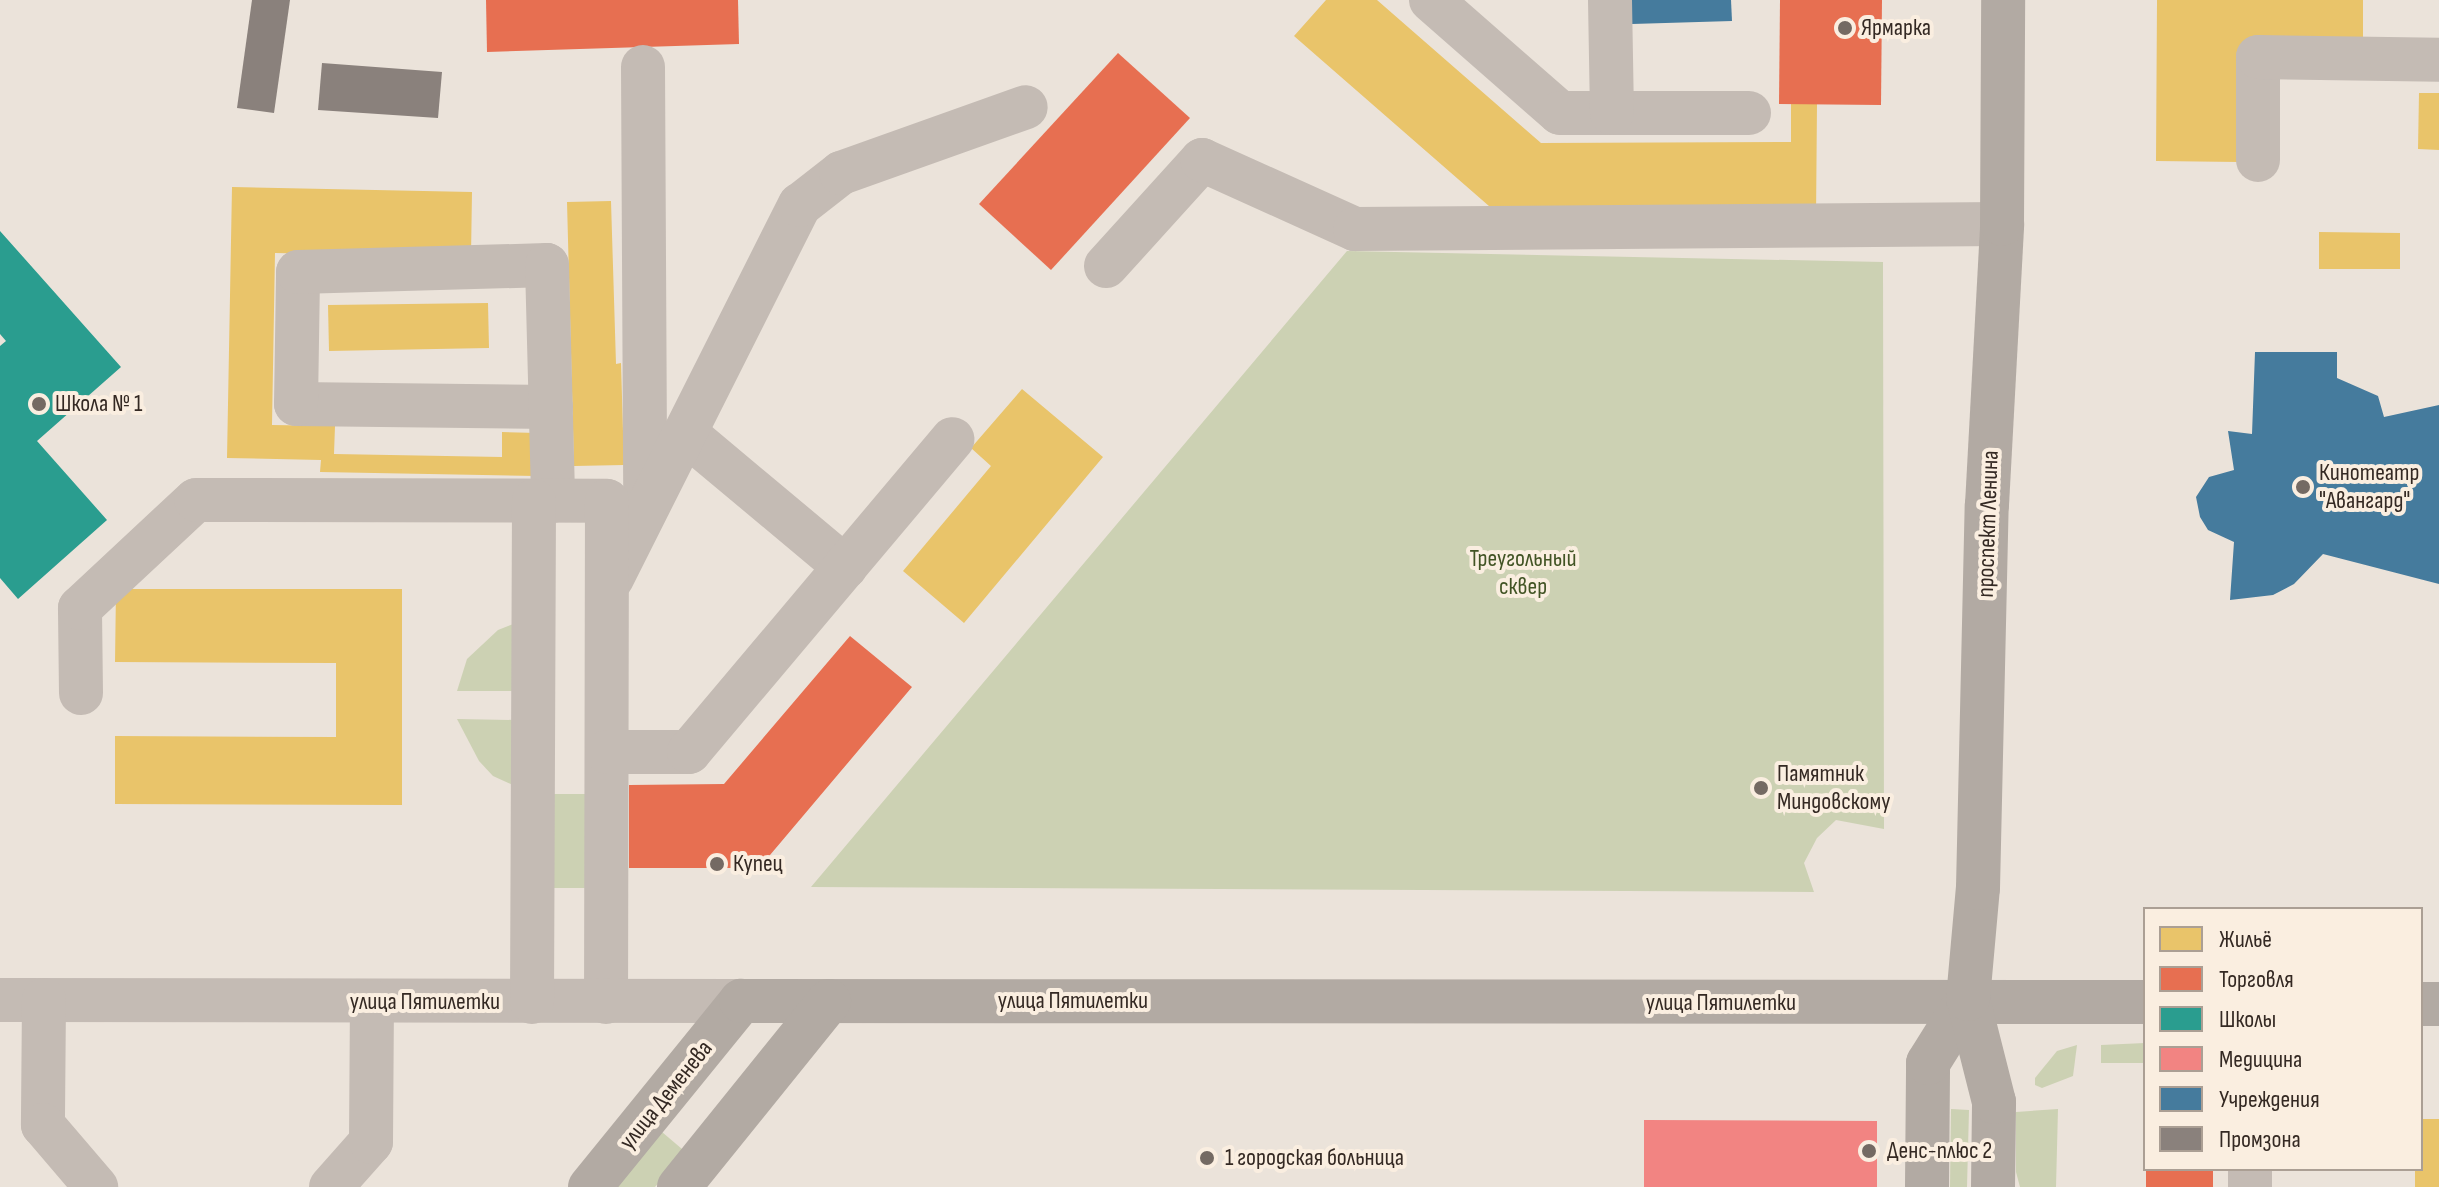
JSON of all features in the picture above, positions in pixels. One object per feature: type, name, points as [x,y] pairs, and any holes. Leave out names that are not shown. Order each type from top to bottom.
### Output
[{"type":"main road","name":"проспект Ленина","points":[[1991,0],[2002,49]]},
{"type":"main road","name":"проспект Ленина","points":[[1993,1187],[1994,1102],[1968,999],[1978,888],[1987,505],[2002,224],[2003,0]]},
{"type":"main road","name":"проспект Ленина","points":[[1927,1187],[1928,1063],[1968,999]]},
{"type":"main road","name":"улица Пятилетки","points":[[741,1001],[1847,1003],[1968,999],[2143,1002]]},
{"type":"main road","name":"улица Деменева","points":[[590,1187],[741,1001]]},
{"type":"main road","points":[[679,1187],[829,1001]]},
{"type":"street","points":[[1431,0],[1560,113],[1749,113]]},
{"type":"street","points":[[1610,0],[1612,113]]},
{"type":"street","points":[[2258,160],[2258,57],[2439,60]]},
{"type":"street","points":[[643,67],[645,512]]},
{"type":"street","points":[[607,587],[800,205],[841,173],[1026,107]]},
{"type":"street","points":[[1106,266],[1202,160],[1355,229],[2002,224]]},
{"type":"street","points":[[532,1002],[544,501],[551,407],[547,265],[298,272],[296,404],[551,407]]},
{"type":"street","points":[[685,433],[845,567]]},
{"type":"street","points":[[607,752],[689,752],[953,439]]},
{"type":"street","points":[[81,693],[80,608],[196,500],[607,501],[606,1002]]},
{"type":"street","name":"улица Пятилетки","points":[[0,1000],[741,1001]]},
{"type":"street","points":[[44,1000],[43,1125],[96,1187]]},
{"type":"street","points":[[331,1187],[371,1142],[372,1002]]},
{"type":"green space","name":"Треугольный сквер","points":[[1347,251],[1883,262],[1884,829],[1836,820],[1817,838],[1804,863],[1814,892],[811,887]]},
{"type":"green space","points":[[516,623],[515,691],[457,691],[467,659],[498,630]]},
{"type":"green space","points":[[457,719],[516,720],[515,786],[493,776],[479,761]]},
{"type":"green space","points":[[547,794],[594,794],[593,888],[546,888]]},
{"type":"green space","points":[[2143,1043],[2143,1063],[2101,1063],[2101,1045]]},
{"type":"green space","points":[[2077,1045],[2073,1076],[2042,1088],[2035,1085],[2035,1078],[2057,1051]]},
{"type":"green space","points":[[1951,1109],[1969,1110],[1967,1187],[1950,1187]]},
{"type":"green space","points":[[2058,1109],[2056,1187],[2020,1187],[2016,1172],[2016,1112]]},
{"type":"green space","points":[[662,1132],[682,1149],[681,1157],[655,1187],[606,1187]]},
{"type":"building: Жильё","points":[[1326,0],[1377,0],[1541,143],[1791,142],[1791,104],[1817,104],[1816,219],[1505,220],[1294,36]]},
{"type":"building: Жильё","points":[[2157,0],[2363,0],[2363,45],[2240,44],[2239,162],[2156,161]]},
{"type":"building: Жильё","points":[[2419,93],[2439,93],[2439,150],[2418,149]]},
{"type":"building: Жильё","points":[[232,187],[472,192],[471,257],[275,253],[272,425],[335,426],[334,454],[502,457],[502,432],[537,433],[536,476],[320,472],[321,460],[227,458]]},
{"type":"building: Жильё","points":[[611,201],[616,364],[621,363],[624,465],[574,466],[567,202]]},
{"type":"building: Жильё","points":[[2319,232],[2400,233],[2400,269],[2319,269]]},
{"type":"building: Жильё","points":[[488,303],[489,348],[329,351],[328,305]]},
{"type":"building: Жильё","points":[[1022,389],[1103,457],[964,623],[903,571],[991,466],[971,448]]},
{"type":"building: Жильё","points":[[116,589],[402,589],[402,805],[115,804],[115,736],[336,737],[336,663],[115,662]]},
{"type":"building: Жильё","points":[[2423,1119],[2439,1119],[2439,1187],[2415,1187],[2415,1171],[2423,1171]]},
{"type":"building: Торговля","points":[[486,0],[738,0],[739,44],[487,52]]},
{"type":"building: Торговля","points":[[1780,0],[1882,0],[1881,105],[1779,104]]},
{"type":"building: Торговля","points":[[1118,53],[1190,118],[1051,270],[979,204]]},
{"type":"building: Торговля","points":[[850,636],[912,687],[759,868],[629,868],[629,785],[724,784]]},
{"type":"building: Торговля","points":[[2146,1171],[2213,1171],[2213,1187],[2146,1187]]},
{"type":"building: Школы","name":"Школа № 1","points":[[0,231],[121,367],[37,441],[107,520],[18,599],[0,578],[0,346],[6,341],[0,334]]},
{"type":"building: Медицина","points":[[1644,1120],[1877,1121],[1877,1187],[1644,1187]]},
{"type":"building: Учреждения","points":[[1631,0],[1731,0],[1732,21],[1632,24]]},
{"type":"building: Учреждения","points":[[2255,352],[2337,352],[2337,378],[2378,396],[2384,417],[2439,405],[2439,584],[2323,554],[2294,584],[2273,595],[2230,600],[2234,542],[2208,530],[2200,517],[2196,497],[2209,477],[2234,470],[2228,431],[2252,434]]},
{"type":"building: Промзона","points":[[252,0],[290,0],[274,113],[237,108]]},
{"type":"building: Промзона","points":[[322,63],[442,72],[438,118],[318,110]]},
{"type":"place","name":"Ярмарка","points":[[1845,28]]},
{"type":"place","name":"Школа № 1","points":[[39,404]]},
{"type":"place","name":"Кинотеатр \"Авангард\"","points":[[2303,487]]},
{"type":"place","name":"Памятник Миндовскому","points":[[1761,788]]},
{"type":"place","name":"Купец","points":[[717,864]]},
{"type":"place","name":"Денс-плюс 2","points":[[1869,1151]]},
{"type":"place","name":"1 городская больница","points":[[1207,1158]]}]
